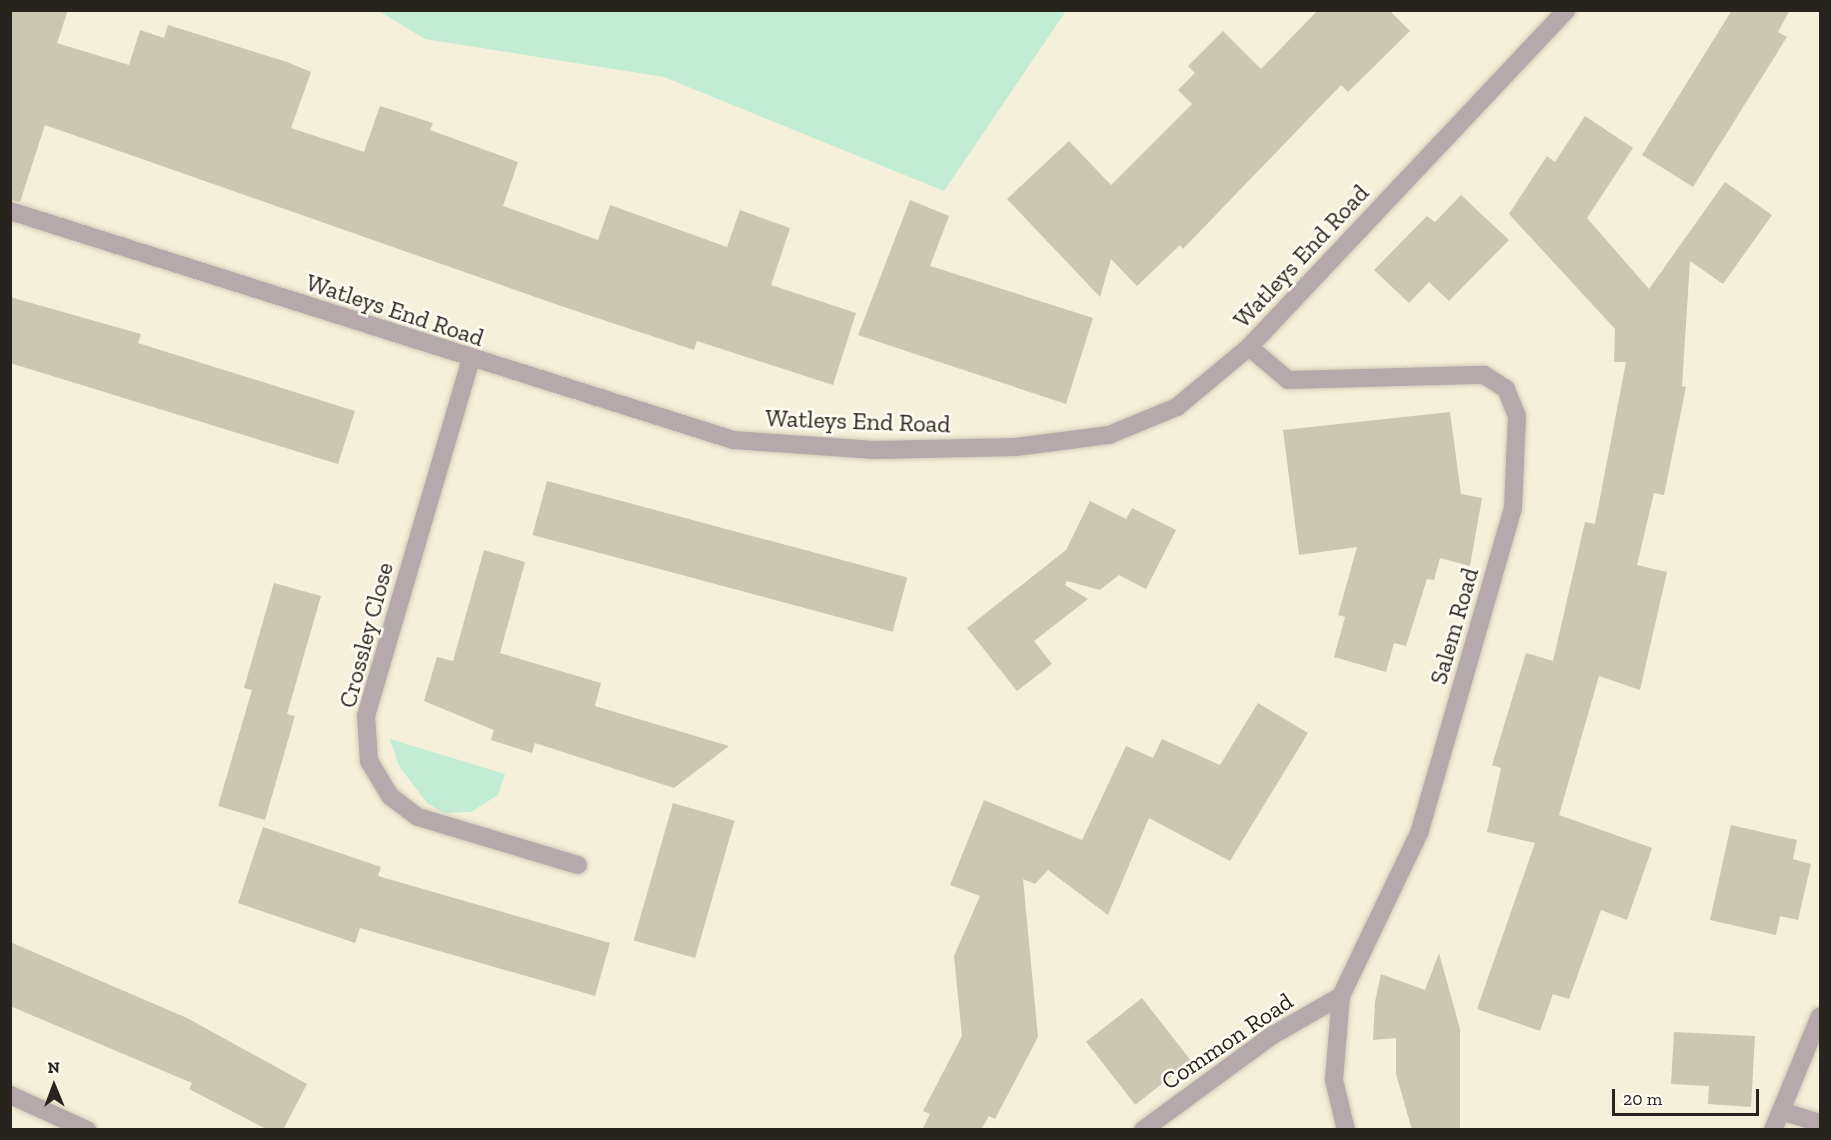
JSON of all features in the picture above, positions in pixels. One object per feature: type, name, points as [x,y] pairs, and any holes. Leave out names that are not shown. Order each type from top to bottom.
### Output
[{"type":"street","name":"Watleys End Road","points":[[10,211],[471,359],[733,440],[887,450],[1016,447],[1108,435],[1177,407],[1249,347],[1567,10]]},
{"type":"street","name":"Salem Road","points":[[1249,347],[1288,380],[1484,375],[1506,389],[1517,416],[1513,508],[1420,831],[1341,996],[1334,1080],[1346,1130]]},
{"type":"street","name":"Crossley Close","points":[[471,359],[366,714],[369,761],[390,796],[418,817],[578,865]]},
{"type":"street","name":"Common Road","points":[[1143,1130],[1273,1035],[1341,996]]},
{"type":"street","points":[[1773,1130],[1821,1016]]},
{"type":"street","points":[[10,1095],[87,1130]]},
{"type":"street","points":[[1781,1111],[1821,1123]]},
{"type":"green space","points":[[379,11],[1066,11],[944,191],[664,77],[425,39]]},
{"type":"green space","points":[[390,739],[505,774],[498,795],[471,812],[445,813],[428,804],[399,766]]},
{"type":"building","points":[[10,10],[68,10],[57,43],[129,65],[140,30],[164,38],[168,25],[287,62],[311,72],[291,128],[364,152],[380,106],[433,123],[430,130],[518,162],[503,206],[598,240],[610,205],[727,247],[740,210],[790,228],[771,285],[856,313],[833,385],[697,341],[694,350],[561,306],[45,125],[20,202],[10,200]]},
{"type":"building","points":[[1318,10],[1389,10],[1410,31],[1348,92],[1341,85],[1183,249],[1180,245],[1137,286],[1111,259],[1100,297],[1007,199],[1069,141],[1111,185],[1192,104],[1178,90],[1195,73],[1188,66],[1223,31],[1261,69]]},
{"type":"building","points":[[1732,10],[1790,10],[1778,32],[1787,37],[1693,187],[1642,155]]},
{"type":"building","points":[[1585,116],[1633,148],[1587,218],[1649,289],[1725,182],[1772,215],[1723,284],[1690,261],[1682,386],[1686,387],[1664,495],[1654,493],[1637,565],[1667,572],[1640,690],[1599,676],[1559,815],[1652,848],[1627,920],[1601,910],[1569,999],[1553,994],[1540,1031],[1477,1009],[1535,843],[1487,832],[1501,768],[1492,765],[1526,653],[1553,661],[1585,522],[1595,524],[1626,362],[1614,362],[1615,329],[1509,214],[1547,156],[1555,162]]},
{"type":"building","points":[[1461,195],[1509,240],[1449,301],[1429,282],[1409,303],[1374,270],[1427,216],[1435,222]]},
{"type":"building","points":[[910,200],[949,216],[930,266],[1093,318],[1066,404],[858,335]]},
{"type":"building","points":[[10,297],[141,334],[138,343],[355,411],[338,464],[10,363]]},
{"type":"building","points":[[1450,412],[1461,494],[1482,498],[1470,566],[1440,558],[1434,580],[1427,579],[1406,646],[1394,643],[1386,672],[1334,657],[1345,617],[1338,615],[1357,547],[1299,555],[1283,430]]},
{"type":"building","points":[[547,481],[907,578],[893,632],[533,535]]},
{"type":"building","points":[[1090,501],[1126,519],[1132,508],[1176,530],[1146,589],[1119,575],[1100,590],[1067,581],[1065,585],[1088,599],[1034,641],[1052,664],[1017,691],[967,628],[1066,550]]},
{"type":"building","points":[[484,550],[525,562],[500,653],[601,683],[595,706],[729,746],[674,788],[535,743],[532,753],[491,740],[494,730],[424,701],[437,657],[453,661]]},
{"type":"building","points":[[274,583],[321,596],[287,714],[295,716],[265,820],[218,806],[252,690],[244,688]]},
{"type":"building","points":[[1258,703],[1308,733],[1230,861],[1149,818],[1108,915],[1048,870],[1035,884],[1023,879],[1038,1037],[995,1119],[989,1116],[981,1130],[922,1130],[930,1114],[923,1111],[962,1036],[954,956],[980,896],[950,885],[984,800],[1082,840],[1126,746],[1153,758],[1162,739],[1220,765]]},
{"type":"building","points":[[673,803],[735,821],[695,958],[634,940]]},
{"type":"building","points":[[1731,825],[1797,840],[1793,859],[1811,864],[1798,920],[1780,916],[1776,935],[1710,920]]},
{"type":"building","points":[[263,827],[381,867],[378,876],[610,943],[595,996],[360,928],[355,943],[238,903]]},
{"type":"building","points":[[10,942],[187,1018],[307,1084],[283,1130],[268,1130],[189,1089],[192,1083],[10,1006]]},
{"type":"building","points":[[1439,953],[1460,1029],[1460,1130],[1412,1130],[1396,1074],[1396,1038],[1373,1040],[1375,1002],[1381,974],[1425,990]]},
{"type":"building","points":[[1142,998],[1191,1061],[1135,1105],[1086,1042]]},
{"type":"building","points":[[1674,1032],[1755,1036],[1751,1107],[1708,1104],[1709,1086],[1671,1084]]}]
